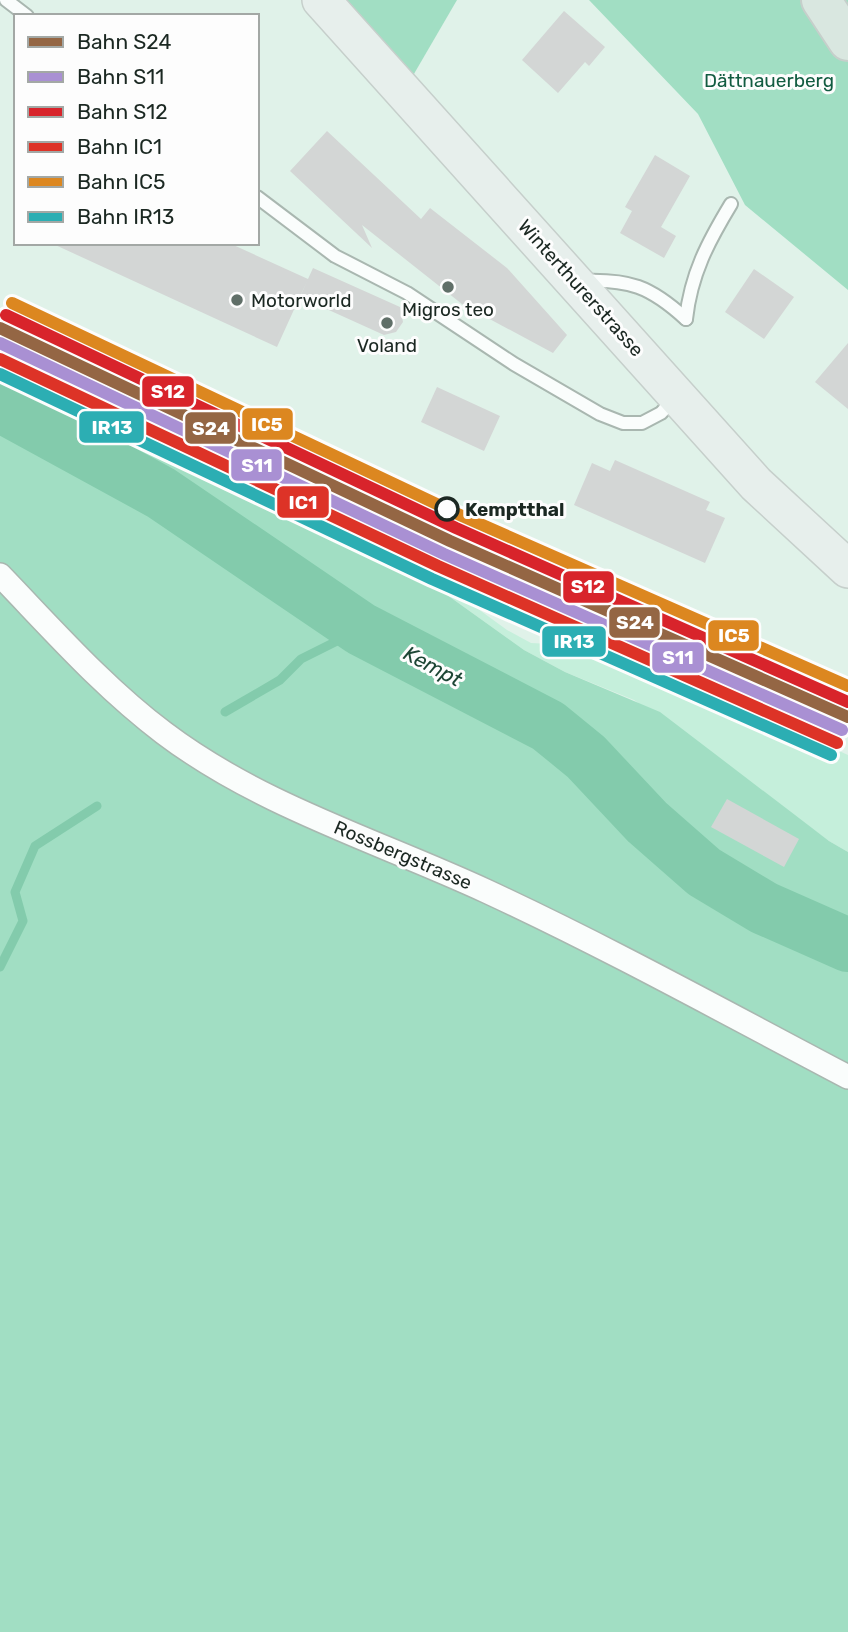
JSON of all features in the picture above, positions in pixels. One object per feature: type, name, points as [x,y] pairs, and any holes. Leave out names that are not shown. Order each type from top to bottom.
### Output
[{"type":"highway","points":[[821,0],[848,41]]},
{"type":"main road","name":"Winterthurerstrasse","points":[[321,0],[756,484],[848,569]]},
{"type":"street","name":"Rossbergstrasse","points":[[0,576],[107,685],[164,733],[196,755],[306,813],[485,890],[605,948],[848,1077]]},
{"type":"lane","points":[[6,0],[24,14]]},
{"type":"lane","points":[[259,199],[335,256],[394,286],[532,375],[616,421],[632,424],[652,419],[678,396]]},
{"type":"lane","points":[[574,282],[617,281],[639,286],[686,319],[689,291],[699,259],[731,204]]},
{"type":"shaded area","points":[[0,346],[349,515],[507,630],[531,643],[609,647],[848,755],[848,852],[634,700],[565,672],[524,650],[348,524],[0,356]]},
{"type":"shaded area","points":[[0,371],[58,402],[32,451],[0,434]]},
{"type":"green space","points":[[321,0],[457,0],[404,91]]},
{"type":"green space","name":"Dättnauerberg","points":[[589,0],[848,0],[848,290],[745,205],[698,114]]},
{"type":"green space","points":[[0,356],[348,524],[524,650],[565,672],[660,712],[829,841],[848,852],[848,1632],[0,1632],[0,434],[32,451],[58,402],[0,371]]},
{"type":"building","points":[[564,11],[605,47],[589,66],[585,62],[558,93],[522,60]]},
{"type":"building","points":[[327,131],[421,219],[430,208],[507,268],[567,335],[553,353],[484,316],[470,305],[467,308],[362,225],[372,248],[290,171]]},
{"type":"building","points":[[655,155],[690,176],[661,227],[676,236],[664,258],[620,233],[632,211],[625,207]]},
{"type":"building","name":"Motorworld","points":[[55,245],[233,245],[308,279],[313,268],[400,307],[403,322],[396,332],[384,335],[300,297],[307,281],[277,347]]},
{"type":"building","points":[[754,269],[794,297],[764,339],[725,312]]},
{"type":"building","points":[[848,343],[848,409],[815,382]]},
{"type":"building","points":[[437,387],[500,416],[484,451],[421,422]]},
{"type":"building","points":[[615,460],[710,502],[706,510],[725,518],[705,563],[574,505],[592,463],[610,471]]},
{"type":"building","points":[[727,799],[799,839],[784,867],[711,827]]},
{"type":"waterway","name":"Kempt","points":[[0,405],[161,493],[361,629],[548,726],[586,757],[647,822],[704,872],[764,908],[848,945]]},
{"type":"waterway","points":[[225,712],[280,680],[301,659],[361,629]]},
{"type":"waterway","points":[[0,967],[23,921],[15,892],[35,846],[97,806]]},
{"type":"rail line","name":"IC5","points":[[12,303],[462,516],[848,686]]},
{"type":"rail line","name":"S12","points":[[6,315],[456,528],[848,702]]},
{"type":"rail line","name":"S24","points":[[0,328],[450,541],[848,717]]},
{"type":"rail line","name":"S11","points":[[0,343],[444,554],[842,730]]},
{"type":"rail line","name":"IC1","points":[[0,359],[438,566],[837,743]]},
{"type":"rail line","name":"IR13","points":[[0,374],[432,579],[831,755]]},
{"type":"place","name":"Migros teo","points":[[448,287]]},
{"type":"place","name":"Motorworld","points":[[237,300]]},
{"type":"place","name":"Voland","points":[[387,323]]},
{"type":"place","name":"Kemptthal","points":[[447,509]]}]
